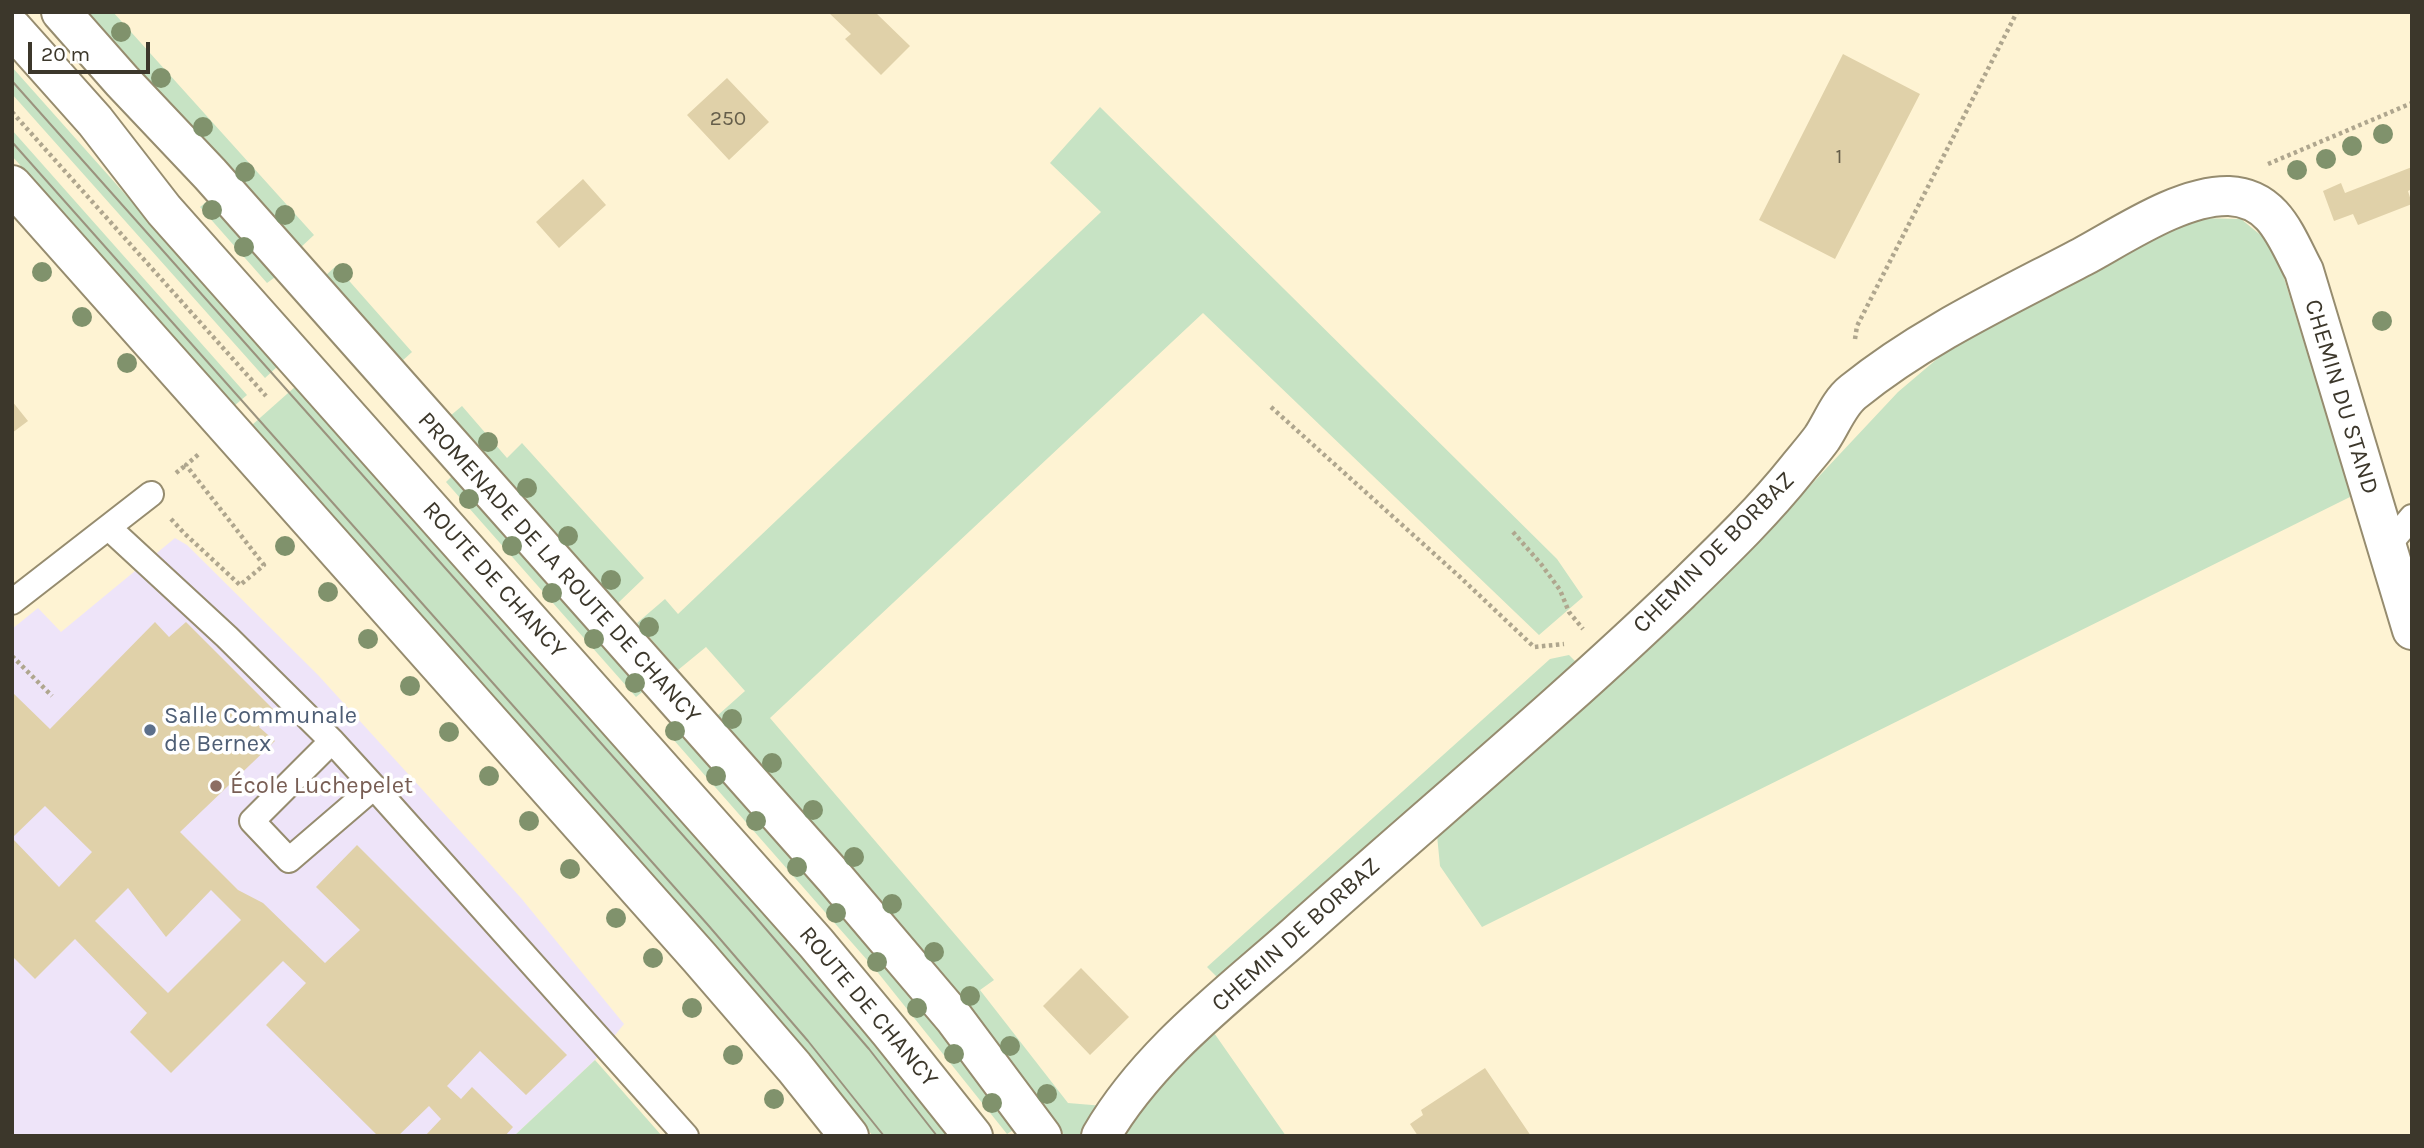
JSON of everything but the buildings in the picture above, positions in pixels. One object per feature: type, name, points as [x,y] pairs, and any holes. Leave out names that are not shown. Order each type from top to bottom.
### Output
[{"type":"street","name":"PROMENADE DE LA ROUTE DE CHANCY","points":[[61,12],[122,82],[210,174],[835,878],[954,1018],[1042,1136]]},
{"type":"street","name":"ROUTE DE CHANCY","points":[[12,28],[95,121],[172,220],[782,904],[973,1136]]},
{"type":"street","points":[[12,185],[699,957],[794,1067],[849,1136]]},
{"type":"street","name":"CHEMIN DE BORBAZ","points":[[1101,1136],[1133,1089],[1197,1023],[1403,838],[1546,717],[1600,650],[1683,589],[1786,483],[1819,441],[1848,396],[1898,358],[1997,301],[2154,219],[2195,201],[2230,196]]},
{"type":"street","name":"CHEMIN DU STAND","points":[[2230,196],[2254,202],[2276,217],[2304,271],[2412,631]]},
{"type":"lane","points":[[12,602],[110,529],[151,494]]},
{"type":"lane","points":[[2386,548],[2412,517]]},
{"type":"lane","points":[[110,529],[227,637],[332,741],[686,1136]]},
{"type":"lane","points":[[332,741],[252,821],[289,860],[374,787]]},
{"type":"path","points":[[1848,396],[1857,326],[2017,12]]},
{"type":"path","points":[[2230,196],[2246,179],[2265,165],[2412,103]]},
{"type":"path","points":[[12,112],[266,396]]},
{"type":"path","points":[[1271,407],[1460,577],[1534,648],[1600,650]]},
{"type":"path","points":[[151,494],[184,533],[240,585],[264,565],[187,465],[203,451]]},
{"type":"path","points":[[1513,533],[1541,564],[1560,590],[1569,612],[1600,650]]},
{"type":"path","points":[[12,656],[52,696]]},
{"type":"shaded area","name":"École Luchepelet","points":[[175,538],[187,545],[318,675],[521,898],[624,1024],[595,1060],[514,1136],[12,1136],[12,629],[38,608],[61,632]]},
{"type":"green space","points":[[88,12],[113,12],[314,235],[300,248]]},
{"type":"green space","points":[[12,67],[278,366],[265,378],[12,94]]},
{"type":"green space","points":[[1100,107],[1557,559],[1583,597],[1539,635],[1203,313],[770,718],[994,980],[980,990],[1068,1103],[1104,1106],[1084,1136],[1065,1136],[939,974],[717,716],[745,691],[706,647],[678,670],[637,623],[665,599],[678,614],[1101,212],[1050,163]]},
{"type":"green space","points":[[12,130],[247,395],[234,406],[12,156]]},
{"type":"green space","points":[[211,198],[278,275],[267,283],[200,207]]},
{"type":"green space","points":[[2197,218],[2241,219],[2274,246],[2352,496],[1482,927],[1440,866],[1437,835],[1620,676],[1734,567],[1898,392],[1944,353],[2010,311]]},
{"type":"green space","points":[[336,266],[412,352],[401,362],[325,276]]},
{"type":"green space","points":[[296,386],[848,1008],[948,1136],[873,1136],[764,1002],[252,425]]},
{"type":"green space","points":[[462,406],[507,458],[522,443],[644,578],[618,603],[450,416]]},
{"type":"green space","points":[[456,472],[646,689],[636,697],[446,482]]},
{"type":"green space","points":[[1569,655],[1577,663],[1219,979],[1207,967],[1550,659]]},
{"type":"green space","points":[[676,722],[911,991],[1018,1127],[1007,1134],[875,969],[665,730]]},
{"type":"green space","points":[[1212,1030],[1286,1136],[1116,1136]]},
{"type":"green space","points":[[595,1060],[662,1136],[514,1136]]},
{"type":"tram line","points":[[12,81],[753,914],[869,1049],[937,1136]]},
{"type":"tram line","points":[[12,142],[708,925],[808,1041],[884,1136]]},
{"type":"place","name":"Salle Communale de Bernex","points":[[150,730]]},
{"type":"place","name":"École Luchepelet","points":[[216,786]]}]
